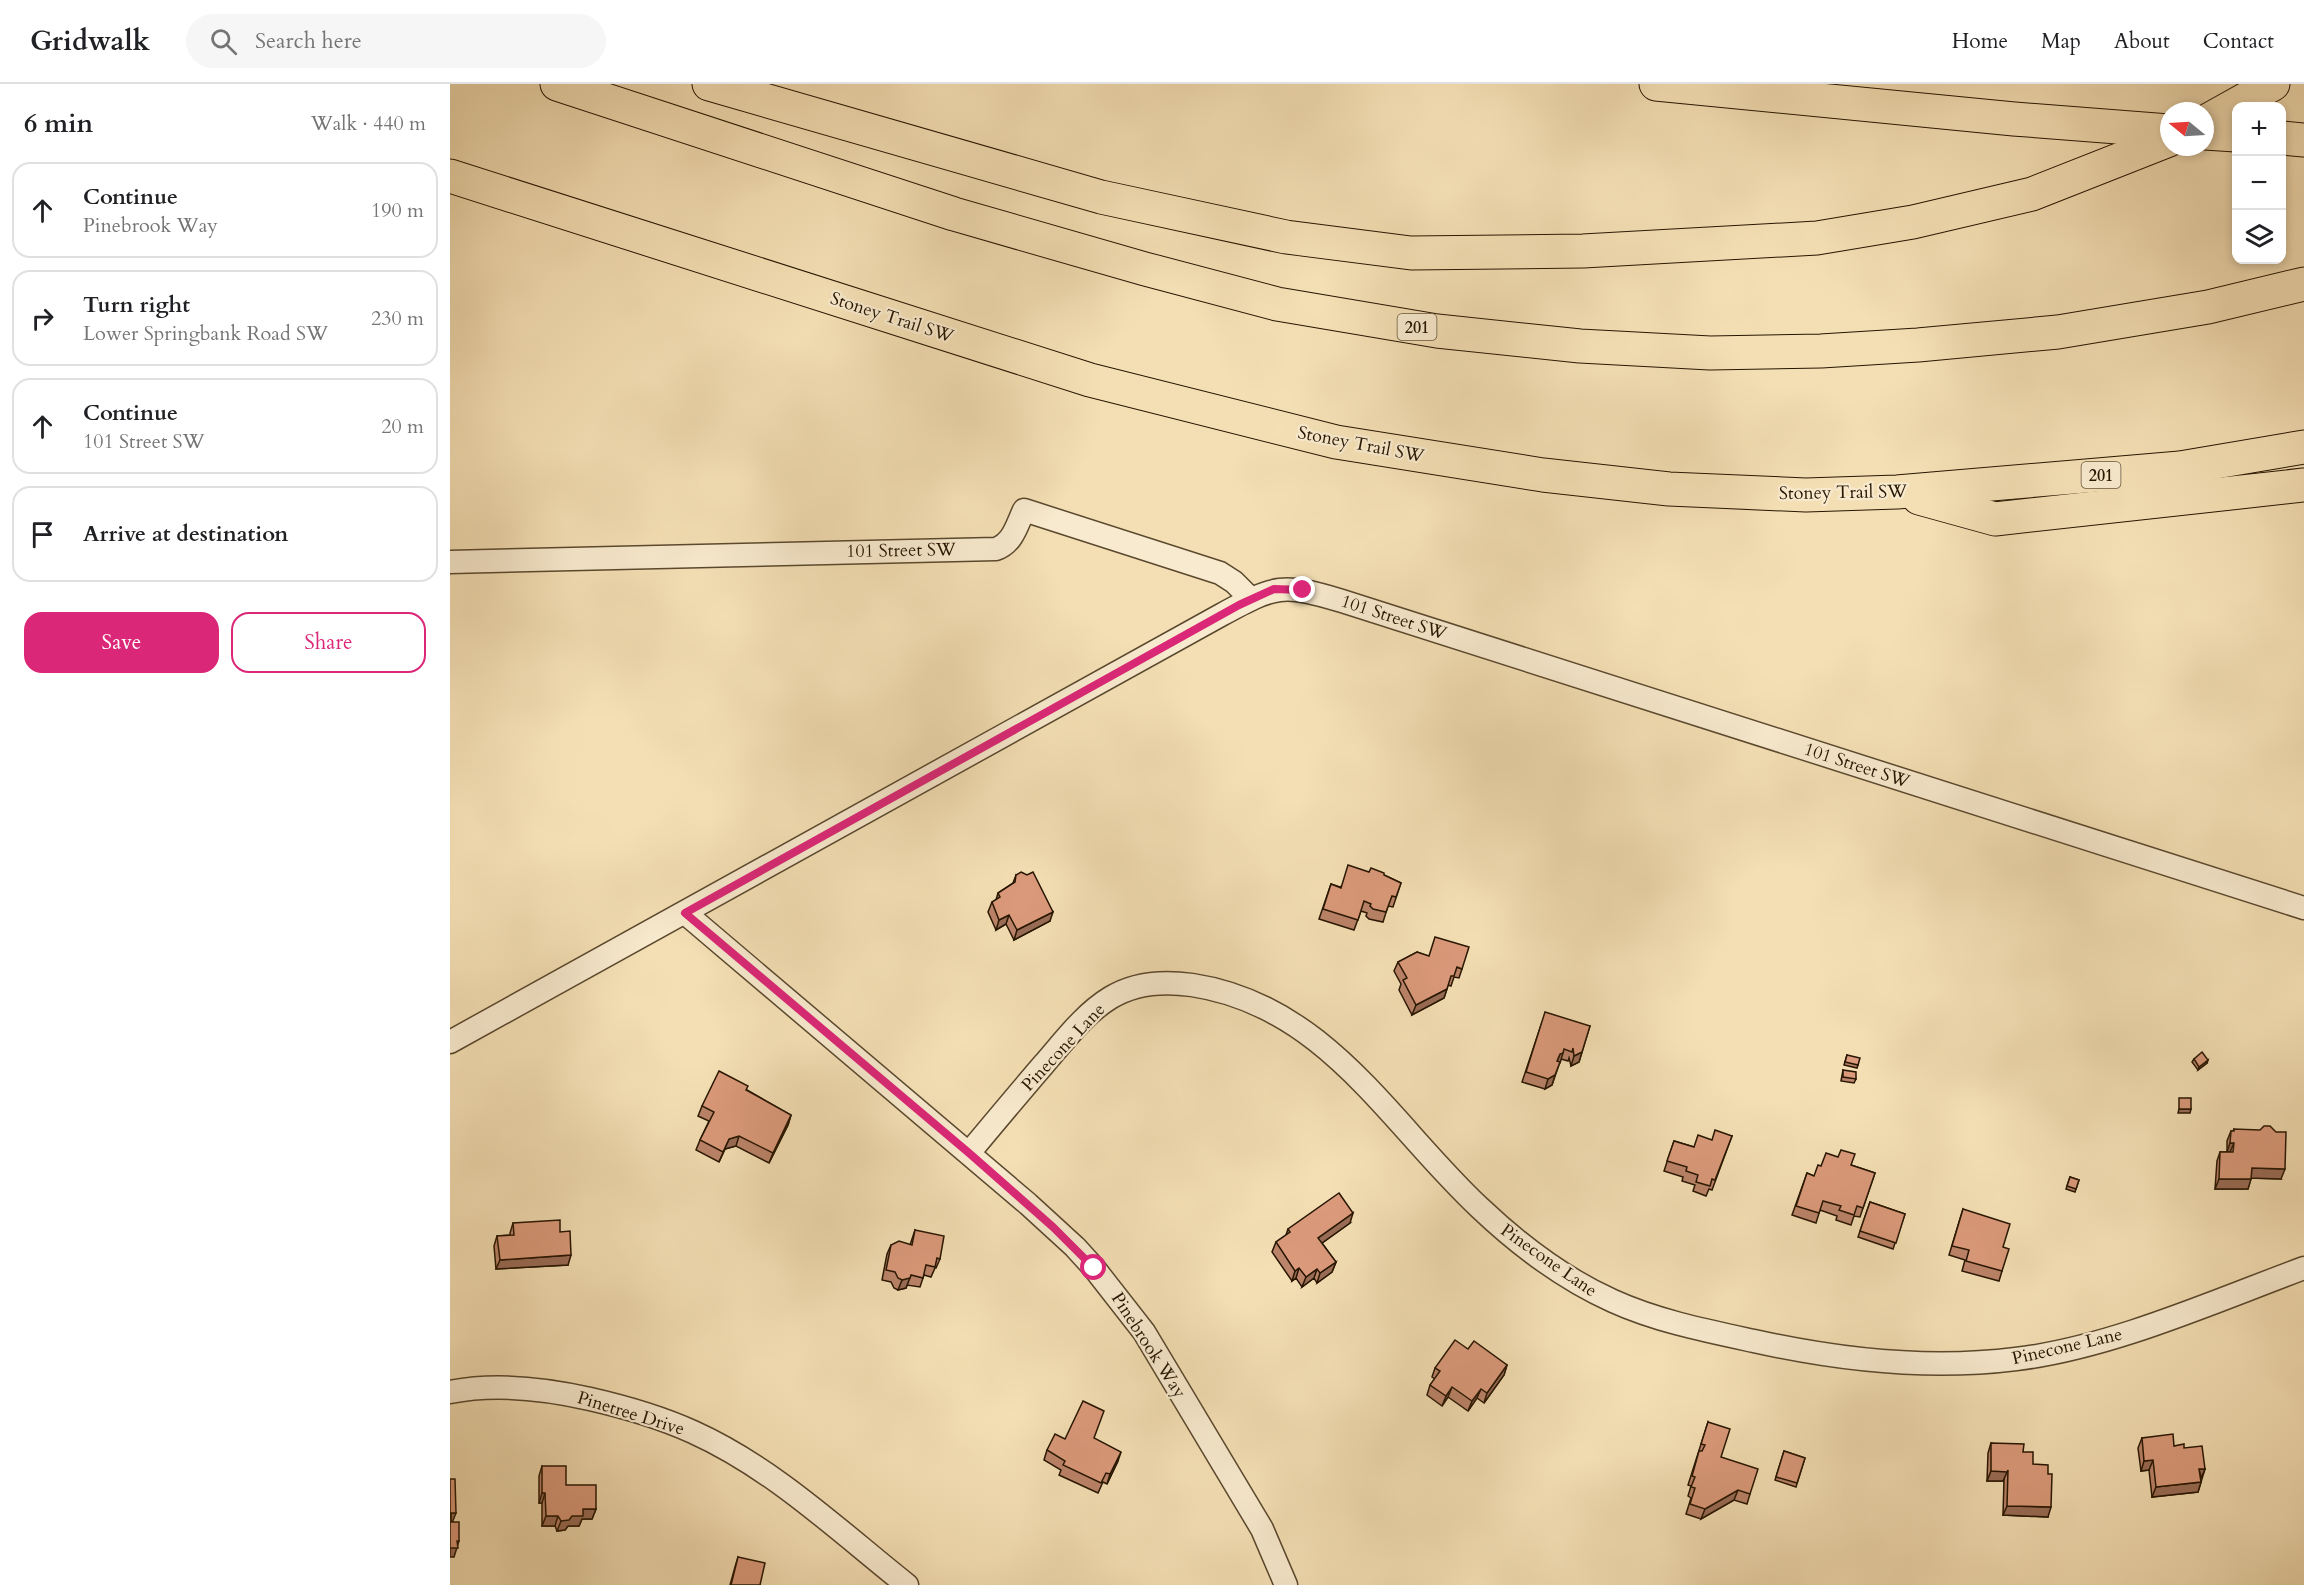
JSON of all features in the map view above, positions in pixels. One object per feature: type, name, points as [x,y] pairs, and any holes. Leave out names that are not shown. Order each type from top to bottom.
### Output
[{"type":"highway","name":"201","points":[[557,84],[954,214],[1145,269],[1277,304],[1437,331],[1580,346],[1710,353],[1821,351],[2058,332],[2208,307],[2304,284]]},
{"type":"highway","points":[[709,84],[1101,197],[1286,237],[1411,253],[1583,251],[1817,238],[1913,222],[2022,196],[2160,144]]},
{"type":"highway","points":[[1656,84],[2002,118],[2160,130]]},
{"type":"highway","points":[[2214,117],[2264,90]]},
{"type":"highway","points":[[2214,134],[2232,135]]},
{"type":"highway","points":[[2286,138],[2304,140]]},
{"type":"highway","name":"Stoney Trail SW","points":[[450,176],[1090,380],[1336,442],[1543,475],[1669,489],[1806,495],[1897,492],[2180,468],[2304,447]]},
{"type":"highway","points":[[1897,492],[1995,519],[2304,485]]},
{"type":"street","name":"101 Street SW","points":[[450,562],[996,549],[1007,543],[1024,510],[1220,573],[1234,582],[1251,599],[1268,591],[1281,589],[1303,590],[1333,598],[2304,908]]},
{"type":"street","points":[[450,1042],[1251,599]]},
{"type":"street","name":"Pinebrook Way","points":[[685,913],[969,1153],[1075,1247],[1129,1311],[1143,1332],[1262,1529],[1286,1585]]},
{"type":"street","name":"Pinecone Lane","points":[[969,1153],[1058,1048],[1098,1006],[1131,988],[1176,983],[1220,991],[1240,998],[1266,1008],[1300,1027],[1346,1065],[1476,1205],[1515,1239],[1560,1272],[1608,1300],[1698,1328],[1788,1349],[1878,1361],[1954,1363],[2018,1359],[2067,1349],[2133,1331],[2304,1268]]},
{"type":"street","name":"Pinetree Drive","points":[[450,1392],[482,1388],[549,1391],[609,1403],[670,1422],[696,1433],[745,1461],[792,1494],[907,1585]]},
{"type":"building","points":[[1348,865],[1369,872],[1371,868],[1401,883],[1396,897],[1392,896],[1386,912],[1373,909],[1371,904],[1364,901],[1358,920],[1323,909],[1331,884],[1341,888]]},
{"type":"building","points":[[1021,872],[1027,875],[1033,872],[1053,912],[1017,930],[1009,915],[999,920],[992,902],[1000,897],[998,893],[1015,882],[1016,875]]},
{"type":"building","points":[[1435,937],[1469,947],[1462,969],[1457,967],[1447,989],[1416,1005],[1403,980],[1407,978],[1398,962],[1417,952],[1429,956]]},
{"type":"building","points":[[1545,1012],[1590,1026],[1582,1052],[1574,1056],[1573,1048],[1572,1052],[1564,1049],[1557,1061],[1560,1062],[1555,1075],[1548,1079],[1526,1072]]},
{"type":"building","points":[[2202,1052],[2208,1060],[2199,1067],[2194,1059]]},
{"type":"building","points":[[1847,1055],[1860,1058],[1858,1065],[1845,1062]]},
{"type":"building","points":[[1843,1070],[1856,1072],[1856,1079],[1843,1077]]},
{"type":"building","points":[[719,1071],[748,1086],[746,1090],[791,1115],[773,1153],[739,1136],[729,1139],[723,1152],[700,1140],[714,1112],[702,1106]]},
{"type":"building","points":[[2179,1098],[2191,1098],[2191,1109],[2179,1109]]},
{"type":"building","points":[[2264,1126],[2270,1126],[2276,1132],[2286,1132],[2285,1169],[2252,1168],[2251,1179],[2219,1179],[2220,1152],[2233,1152],[2234,1143],[2230,1143],[2231,1131],[2234,1129],[2260,1130]]},
{"type":"building","points":[[1715,1130],[1732,1136],[1715,1180],[1712,1179],[1710,1186],[1696,1182],[1698,1175],[1686,1171],[1687,1167],[1667,1161],[1674,1141],[1694,1147],[1698,1135],[1712,1140]]},
{"type":"building","points":[[1841,1150],[1855,1154],[1851,1165],[1875,1173],[1863,1208],[1857,1206],[1854,1215],[1839,1210],[1841,1206],[1823,1201],[1819,1213],[1796,1206],[1807,1173],[1814,1176],[1826,1153],[1838,1157]]},
{"type":"building","points":[[2070,1177],[2079,1180],[2076,1189],[2067,1186]]},
{"type":"building","points":[[1339,1193],[1353,1213],[1318,1238],[1336,1262],[1320,1273],[1317,1269],[1306,1277],[1299,1268],[1295,1271],[1276,1242],[1290,1232],[1288,1229]]},
{"type":"building","points":[[1870,1202],[1905,1214],[1896,1243],[1860,1231]]},
{"type":"building","points":[[1963,1209],[2010,1224],[2003,1247],[2009,1249],[2002,1271],[1966,1261],[1969,1250],[1952,1246]]},
{"type":"building","points":[[560,1220],[560,1232],[570,1231],[571,1255],[500,1260],[497,1236],[514,1235],[513,1223]]},
{"type":"building","points":[[915,1230],[944,1236],[940,1259],[937,1258],[935,1267],[926,1265],[923,1278],[911,1275],[910,1278],[902,1280],[895,1272],[886,1270],[891,1245],[899,1241],[912,1245]]},
{"type":"building","points":[[1455,1340],[1468,1349],[1474,1341],[1507,1365],[1487,1393],[1481,1389],[1472,1401],[1452,1387],[1446,1396],[1430,1385],[1440,1371],[1435,1368]]},
{"type":"building","points":[[1083,1401],[1104,1411],[1094,1438],[1121,1452],[1110,1474],[1106,1473],[1101,1483],[1063,1465],[1065,1461],[1047,1450],[1055,1434],[1065,1439]]},
{"type":"building","points":[[1708,1422],[1730,1429],[1721,1457],[1758,1469],[1750,1494],[1738,1490],[1705,1509],[1690,1504],[1695,1488],[1691,1487],[1695,1477],[1692,1476],[1699,1451],[1702,1451],[1705,1445],[1701,1444]]},
{"type":"building","points":[[2173,1434],[2174,1446],[2184,1444],[2184,1448],[2202,1446],[2205,1469],[2199,1469],[2201,1482],[2156,1487],[2153,1460],[2144,1461],[2142,1438]]},
{"type":"building","points":[[1991,1443],[2024,1444],[2023,1452],[2033,1452],[2033,1464],[2048,1465],[2048,1474],[2052,1474],[2051,1507],[2007,1506],[2008,1470],[2007,1472],[1991,1471]]},
{"type":"building","points":[[1784,1451],[1805,1458],[1797,1483],[1776,1477]]},
{"type":"building","points":[[542,1466],[566,1466],[566,1485],[596,1485],[596,1509],[583,1509],[583,1516],[572,1516],[569,1520],[561,1521],[558,1516],[546,1516],[545,1493],[542,1493]]},
{"type":"building","points":[[450,1479],[455,1479],[456,1513],[451,1513],[451,1522],[459,1522],[458,1548],[450,1548]]},
{"type":"building","points":[[738,1557],[765,1563],[760,1585],[731,1585]]},
{"type":"route","points":[[1094,1268],[1075,1247],[969,1153],[685,913],[1260,594],[1274,589],[1303,590]]}]
